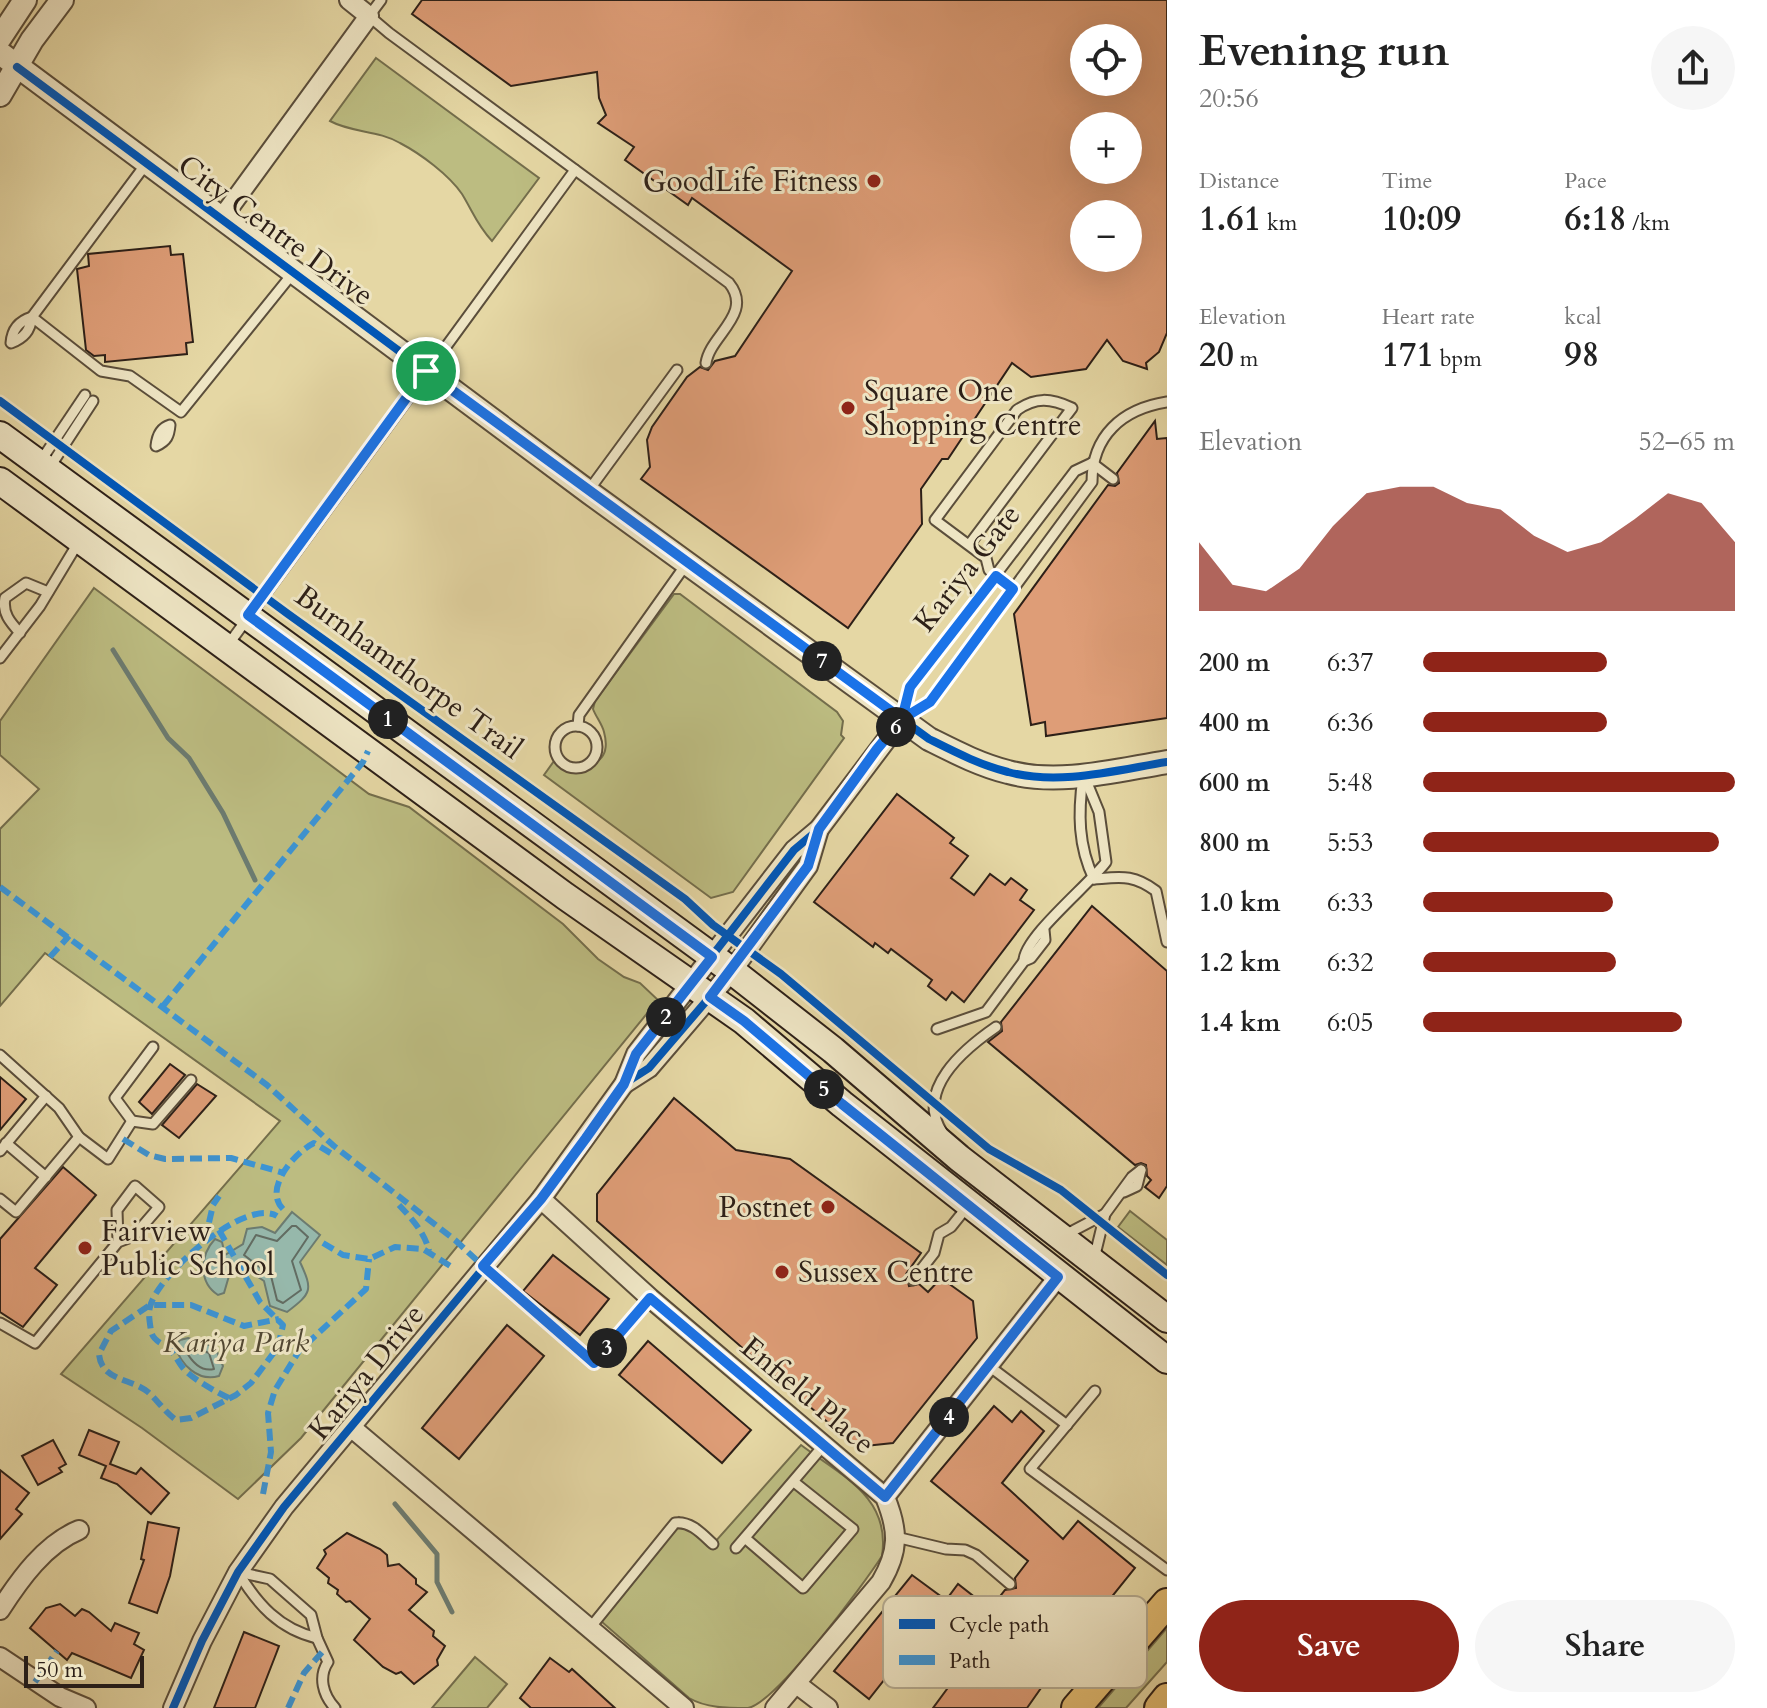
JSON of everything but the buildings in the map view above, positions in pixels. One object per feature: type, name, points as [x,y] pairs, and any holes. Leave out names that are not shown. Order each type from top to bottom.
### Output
[{"type":"main road","points":[[0,435],[722,964],[833,1050],[959,1158],[1167,1319]]},
{"type":"main road","points":[[0,481],[565,896],[744,1021],[842,1104],[1167,1360]]},
{"type":"main road","points":[[1147,1626],[1167,1603]]},
{"type":"main road","points":[[1076,1708],[1093,1688]]},
{"type":"main road","points":[[1159,1708],[1167,1698]]},
{"type":"street","points":[[0,38],[25,0]]},
{"type":"street","points":[[0,95],[8,60],[62,0]]},
{"type":"street","points":[[221,219],[369,16],[349,0]]},
{"type":"street","name":"City Centre Drive","points":[[8,60],[588,491],[929,739],[974,761],[1011,773],[1049,777],[1167,762]]},
{"type":"street","name":"Kariya Gate","points":[[722,964],[808,866],[819,829],[902,719]]},
{"type":"street","name":"Kariya Drive","points":[[173,1708],[202,1641],[238,1572],[284,1507],[541,1199],[624,1084],[636,1054],[700,991],[722,964]]},
{"type":"street","name":"Enfield Place","points":[[541,1199],[650,1298],[885,1497],[893,1516],[896,1537]]},
{"type":"street","points":[[885,1497],[1058,1277]]},
{"type":"street","points":[[352,1428],[684,1708]]},
{"type":"street","points":[[0,1610],[46,1551],[61,1537],[79,1530]]},
{"type":"street","points":[[775,1708],[798,1685],[881,1582],[893,1562],[896,1537]]},
{"type":"street","points":[[0,1657],[60,1697],[86,1708]]},
{"type":"street","points":[[798,1685],[828,1708]]},
{"type":"lane","points":[[381,0],[369,16],[735,289],[734,315],[707,356],[706,363]]},
{"type":"lane","points":[[146,164],[32,317],[101,371],[130,376],[181,412],[294,271]]},
{"type":"lane","points":[[226,647],[575,170]]},
{"type":"lane","points":[[588,491],[677,370]]},
{"type":"lane","points":[[44,467],[89,398]]},
{"type":"lane","points":[[969,545],[1072,408],[1046,399],[1030,401],[1017,410],[935,520],[986,558],[989,570],[1013,589]]},
{"type":"lane","name":"Kariya Gate","points":[[902,719],[930,702],[1092,482],[1092,463],[1106,434],[1123,418],[1143,407],[1167,402]]},
{"type":"lane","points":[[1092,463],[1113,479]]},
{"type":"lane","name":"Kariya Gate","points":[[902,719],[910,687],[1075,471],[1092,463]]},
{"type":"lane","points":[[0,658],[48,592],[80,540]]},
{"type":"lane","points":[[579,720],[593,734],[597,750],[589,764],[573,768],[559,760],[554,744],[563,730],[579,720],[687,563]]},
{"type":"lane","points":[[20,633],[9,621],[4,607],[5,598],[26,583],[48,592]]},
{"type":"lane","points":[[1084,774],[1078,814],[1086,862],[1094,879]]},
{"type":"lane","points":[[937,1029],[986,1012],[1024,961],[1023,952],[1035,936],[1044,930],[1075,893],[1094,879],[1106,862],[1099,812],[1084,774]]},
{"type":"lane","points":[[1094,879],[1128,877],[1140,880],[1156,891],[1167,942]]},
{"type":"lane","points":[[959,1158],[938,1128],[932,1102],[945,1075],[976,1041],[996,1027]]},
{"type":"lane","points":[[153,1047],[115,1098],[132,1121],[153,1124],[191,1080]]},
{"type":"lane","points":[[0,1055],[59,1108],[79,1137],[108,1159],[132,1121]]},
{"type":"lane","points":[[46,1096],[3,1147],[46,1177]]},
{"type":"lane","points":[[0,1199],[16,1212],[79,1137]]},
{"type":"lane","points":[[0,1323],[35,1343],[118,1242],[134,1236],[159,1207],[135,1186],[117,1210],[118,1242]]},
{"type":"lane","points":[[1060,1238],[1105,1214],[1124,1192]]},
{"type":"lane","points":[[913,1280],[934,1253],[939,1234],[951,1227],[970,1204]]},
{"type":"lane","points":[[1093,1262],[1105,1214]]},
{"type":"lane","points":[[483,1266],[594,1363],[650,1298]]},
{"type":"lane","points":[[989,1366],[1067,1425]]},
{"type":"lane","points":[[1095,1391],[1030,1469],[1167,1570]]},
{"type":"lane","points":[[736,1548],[824,1445]]},
{"type":"lane","points":[[745,1538],[803,1588],[817,1572],[853,1529],[794,1482]]},
{"type":"lane","points":[[590,1628],[675,1523],[683,1522],[697,1529],[713,1544]]},
{"type":"lane","points":[[896,1537],[946,1549],[965,1550],[976,1555],[1010,1584]]},
{"type":"lane","points":[[238,1572],[256,1601],[268,1612],[296,1633],[317,1638]]},
{"type":"lane","points":[[238,1572],[270,1579],[311,1615],[328,1662],[323,1670],[324,1695],[335,1708]]},
{"type":"green space","points":[[376,58],[539,178],[492,241],[462,194],[425,159],[392,139],[330,121]]},
{"type":"green space","name":"Kariya Park","points":[[94,588],[369,794],[409,807],[563,924],[598,959],[624,977],[640,983],[658,1000],[301,1438],[238,1499],[142,1428],[61,1374],[280,1121],[45,953],[0,1006],[0,829],[39,789],[0,755],[0,721]]},
{"type":"green space","points":[[674,594],[680,594],[837,712],[843,721],[841,735],[844,738],[733,892],[711,898],[544,775],[554,761],[583,766],[599,760],[604,754],[604,732],[593,709],[595,701]]},
{"type":"green space","points":[[1130,1211],[1167,1240],[1167,1265],[1118,1227]]},
{"type":"green space","points":[[801,1445],[847,1478],[871,1503],[883,1536],[882,1556],[819,1641],[761,1701],[748,1708],[702,1704],[689,1698],[594,1615],[679,1517],[715,1542]]},
{"type":"green space","points":[[1167,1628],[1167,1662],[1147,1684],[1147,1651]]},
{"type":"green space","points":[[475,1657],[507,1684],[487,1708],[432,1708]]},
{"type":"green space","points":[[1115,1688],[1144,1688],[1126,1708],[1098,1708]]},
{"type":"water","points":[[292,1212],[320,1235],[300,1262],[308,1285],[306,1295],[301,1300],[287,1312],[270,1306],[264,1281],[242,1266],[231,1269],[224,1293],[218,1295],[212,1290],[203,1268],[206,1253],[215,1239],[222,1242],[225,1255],[243,1244],[247,1229],[262,1227],[275,1233]]},
{"type":"water","points":[[188,1338],[215,1347],[223,1366],[219,1376],[204,1377],[181,1360],[175,1346],[180,1340]]},
{"type":"waterway","points":[[113,650],[168,738],[189,758],[223,813],[255,880]]},
{"type":"waterway","points":[[395,1504],[437,1554],[437,1582],[452,1612]]},
{"type":"marked path","points":[[163,1006],[363,762],[368,751]]},
{"type":"marked path","points":[[0,887],[267,1085],[334,1146],[455,1240],[483,1266]]},
{"type":"marked path","points":[[50,957],[69,936]]},
{"type":"marked path","points":[[123,1139],[149,1155],[165,1159],[231,1158],[284,1173]]},
{"type":"marked path","points":[[283,1209],[277,1192],[290,1163],[314,1143],[332,1154]]},
{"type":"marked path","points":[[205,1240],[213,1205],[219,1196]]},
{"type":"marked path","points":[[399,1205],[421,1232],[429,1251]]},
{"type":"marked path","points":[[229,1398],[192,1376],[154,1337],[150,1307],[168,1277],[204,1242],[245,1218],[263,1213],[277,1216]]},
{"type":"marked path","points":[[219,1230],[260,1302],[283,1325],[278,1347],[251,1383],[236,1395],[191,1418],[176,1420],[148,1392],[105,1369],[99,1354],[111,1331],[150,1305],[191,1305],[244,1326],[279,1319]]},
{"type":"marked path","points":[[323,1243],[343,1255],[369,1259],[395,1247],[423,1249],[452,1267]]},
{"type":"marked path","points":[[263,1494],[271,1452],[268,1413],[275,1390],[299,1351],[366,1289],[369,1259]]},
{"type":"marked path","points":[[35,1682],[57,1651]]},
{"type":"marked path","points":[[288,1708],[304,1673],[323,1651]]},
{"type":"cycle path","points":[[17,67],[590,493],[929,739],[988,766],[1027,776],[1068,777],[1167,762]]},
{"type":"cycle path","name":"Burnhamthorpe Trail","points":[[0,401],[288,614],[685,899],[713,925],[781,974],[989,1149],[1061,1190],[1167,1275]]},
{"type":"cycle path","points":[[173,1708],[202,1641],[238,1572],[284,1507],[541,1199],[624,1084],[636,1054],[794,850],[819,829],[902,719]]},
{"type":"cycle path","points":[[624,1084],[649,1068],[732,971],[808,866],[819,829]]},
{"type":"place","name":"GoodLife Fitness","points":[[874,181]]},
{"type":"place","name":"Square One Shopping Centre","points":[[848,408]]},
{"type":"place","name":"Postnet","points":[[828,1207]]},
{"type":"place","name":"Fairview Public School","points":[[85,1248]]},
{"type":"place","name":"Sussex Centre","points":[[782,1272]]},
{"type":"route","points":[[426,371],[248,615],[712,957],[636,1054],[624,1084],[541,1199],[483,1266],[594,1363],[650,1298],[885,1497],[1058,1277],[842,1104],[744,1021],[710,997],[808,866],[819,829],[877,749],[902,719],[930,702],[1013,589],[996,576],[978,597],[910,687],[902,719],[426,371]]}]
